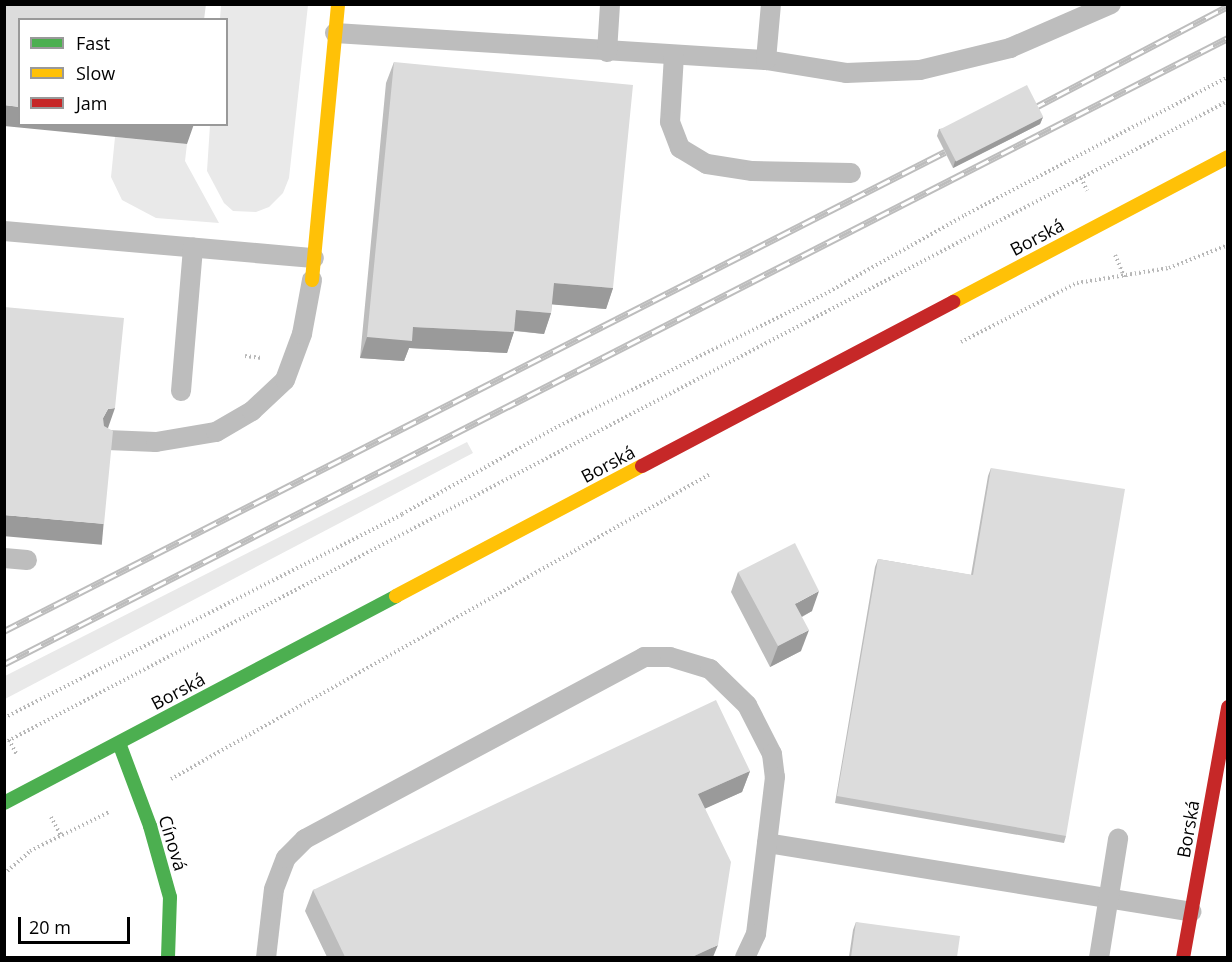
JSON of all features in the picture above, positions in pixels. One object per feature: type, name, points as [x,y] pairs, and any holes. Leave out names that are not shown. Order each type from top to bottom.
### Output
[{"type":"street","points":[[312,280],[338,4]]},
{"type":"street","name":"Borská","points":[[4,802],[120,743],[1227,156]]},
{"type":"street","name":"Borská","points":[[1183,957],[1227,707]]},
{"type":"street","name":"Cínová","points":[[120,743],[170,897],[168,957]]},
{"type":"lane","points":[[607,52],[610,4]]},
{"type":"lane","points":[[766,60],[771,4]]},
{"type":"lane","points":[[335,33],[607,52],[766,60],[846,73],[920,70],[1010,48],[1073,12],[1111,4]]},
{"type":"lane","points":[[674,55],[670,122],[680,148],[707,164],[752,171],[851,173]]},
{"type":"lane","points":[[4,231],[314,258]]},
{"type":"lane","points":[[181,392],[193,248]]},
{"type":"lane","points":[[107,440],[156,442],[216,432],[252,411],[285,380],[302,334],[312,280]]},
{"type":"lane","points":[[4,558],[27,560]]},
{"type":"lane","points":[[266,957],[274,889],[286,858],[305,839],[644,657],[670,657],[710,669],[747,705],[772,754],[775,777],[756,934],[745,957]]},
{"type":"lane","points":[[1099,957],[1118,839]]},
{"type":"lane","points":[[767,843],[1191,912]]},
{"type":"path","points":[[4,718],[402,514],[555,428],[825,294],[965,214],[1227,77]]},
{"type":"path","points":[[4,742],[1227,101]]},
{"type":"path","points":[[952,346],[1077,283],[1169,268],[1227,244]]},
{"type":"path","points":[[4,874],[30,851],[139,797],[712,473]]},
{"type":"shaded area","points":[[221,5],[308,5],[289,178],[283,193],[269,207],[256,212],[233,211],[224,203],[207,171],[210,126],[228,126],[228,18],[220,18]]},
{"type":"shaded area","points":[[115,137],[187,144],[185,161],[219,223],[156,218],[122,200],[111,177]]},
{"type":"shaded area","points":[[467,442],[473,453],[5,699],[5,676]]},
{"type":"building","points":[[4,4],[206,4],[204,18],[18,18],[18,107],[4,105]]},
{"type":"building","points":[[394,62],[633,85],[613,288],[554,283],[551,313],[516,310],[514,332],[413,327],[412,341],[367,337]]},
{"type":"building","points":[[1027,85],[1043,117],[956,162],[940,129]]},
{"type":"building","points":[[4,307],[124,318],[115,408],[108,409],[103,418],[104,426],[113,431],[104,524],[4,515]]},
{"type":"building","points":[[991,468],[1125,489],[1066,836],[837,796],[878,559],[973,575]]},
{"type":"building","points":[[795,543],[819,591],[795,604],[809,630],[778,646],[738,572]]},
{"type":"building","points":[[716,700],[750,771],[698,794],[731,862],[718,945],[692,957],[345,957],[313,890]]},
{"type":"building","points":[[856,922],[960,936],[957,957],[851,957]]},
{"type":"railway","points":[[1032,109],[1228,6]]},
{"type":"railway","points":[[4,664],[1228,38]]},
{"type":"railway","points":[[4,631],[945,152]]},
{"type":"traffic: fast","points":[[4,803],[396,596]]},
{"type":"traffic: fast","points":[[119,743],[150,826],[170,897],[168,958]]},
{"type":"traffic: slow","points":[[312,280],[338,4]]},
{"type":"traffic: slow","points":[[953,302],[1228,157]]},
{"type":"traffic: slow","points":[[396,596],[642,466]]},
{"type":"traffic: jam","points":[[642,466],[953,302]]},
{"type":"traffic: jam","points":[[1183,958],[1228,707]]}]
